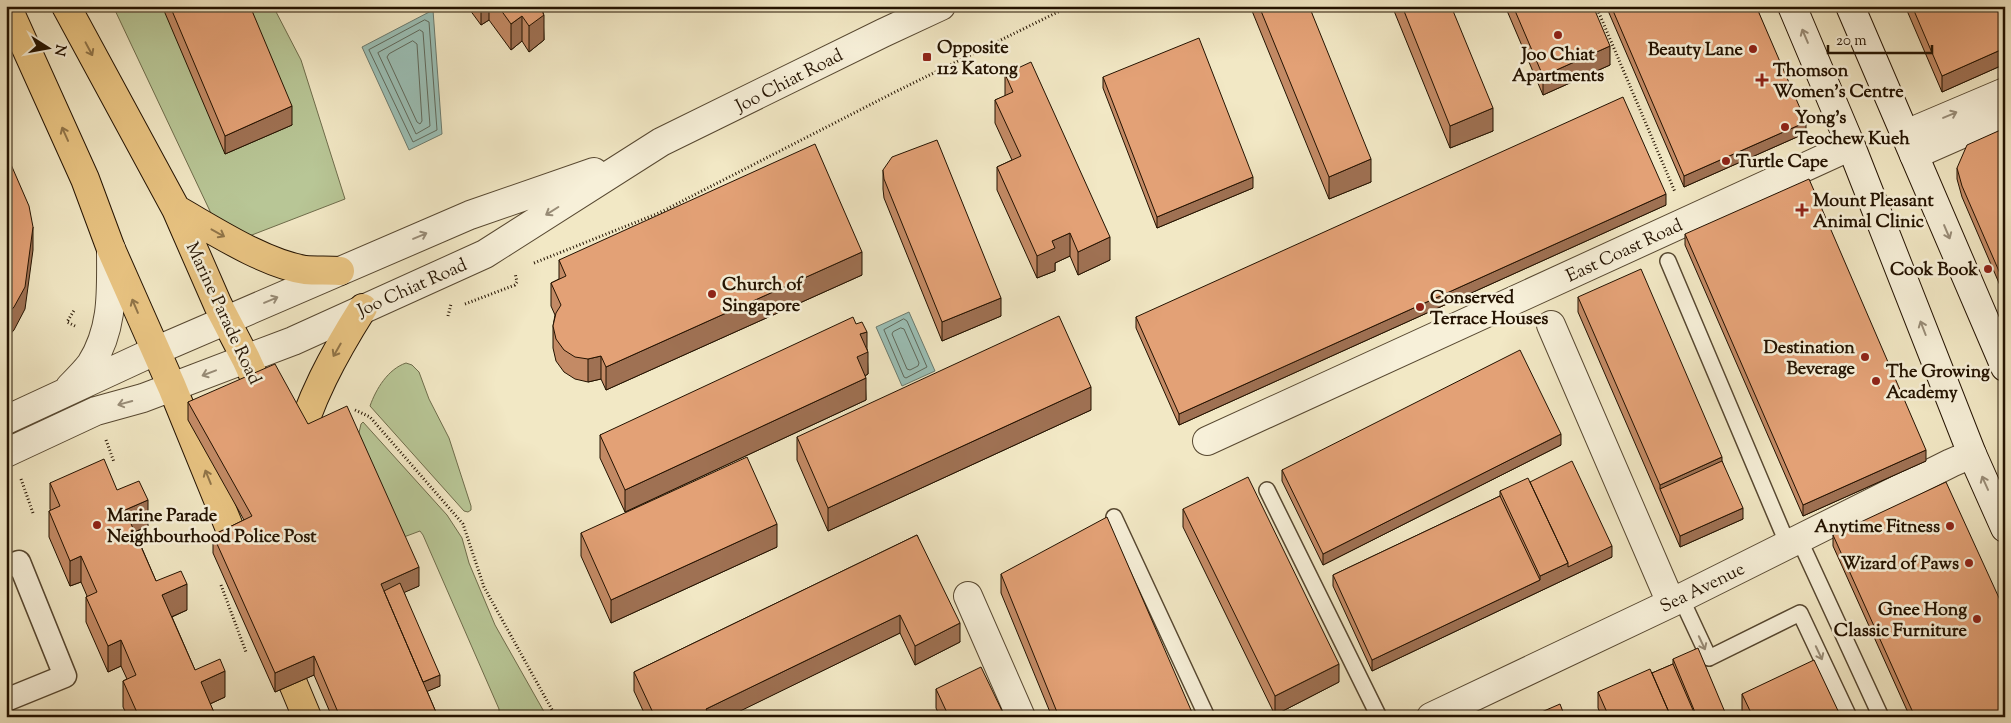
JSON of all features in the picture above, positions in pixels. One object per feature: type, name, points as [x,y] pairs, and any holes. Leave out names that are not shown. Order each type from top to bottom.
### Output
[{"type":"main road","name":"Marine Parade Road","points":[[66,6],[176,209],[267,405],[286,474],[317,389],[336,350],[363,308]]},
{"type":"main road","points":[[9,20],[85,179],[254,588]]},
{"type":"main road","points":[[176,209],[244,247],[280,262],[305,270],[340,271]]},
{"type":"main road","points":[[269,625],[307,717]]},
{"type":"street","name":"Joo Chiat Road","points":[[6,453],[96,411],[143,398],[293,341],[485,254],[661,142],[861,43],[942,6]]},
{"type":"street","points":[[1792,6],[1851,146],[1972,454],[2005,528]]},
{"type":"street","points":[[1850,6],[2005,367]]},
{"type":"street","points":[[1910,144],[2005,92]]},
{"type":"street","points":[[1910,144],[2005,115]]},
{"type":"street","name":"East Coast Road","points":[[1207,442],[1851,146]]},
{"type":"street","name":"Joo Chiat Road","points":[[6,420],[226,319],[470,215],[638,157]]},
{"type":"street","points":[[66,392],[90,366],[103,342],[110,311],[112,248]]},
{"type":"street","points":[[1551,325],[1676,601]]},
{"type":"street","name":"Sea Avenue","points":[[1431,717],[1676,601],[1972,454]]},
{"type":"street","points":[[6,567],[19,562],[65,676],[6,700]]},
{"type":"street","points":[[968,596],[1021,717]]},
{"type":"lane","points":[[1668,261],[1794,542],[1881,717]]},
{"type":"lane","points":[[1268,490],[1379,717]]},
{"type":"lane","points":[[1114,518],[1208,717]]},
{"type":"lane","points":[[1676,601],[1709,658],[1800,613],[1849,717]]},
{"type":"path","points":[[530,264],[659,213],[895,92],[1070,6]]},
{"type":"path","points":[[1596,6],[1686,221]]},
{"type":"path","points":[[465,304],[516,284],[517,280],[514,271],[522,268]]},
{"type":"path","points":[[448,316],[452,302]]},
{"type":"path","points":[[355,410],[370,418],[463,524],[484,587],[556,717]]},
{"type":"green space","points":[[113,6],[273,6],[301,60],[345,199],[226,245]]},
{"type":"green space","points":[[406,363],[412,365],[419,372],[429,399],[449,438],[471,506],[471,510],[468,512],[464,511],[370,406],[388,375]]},
{"type":"green space","points":[[363,422],[447,515],[462,538],[469,563],[495,625],[547,717],[494,717],[499,713],[499,709],[423,535],[420,531],[385,544],[352,463]]},
{"type":"water","points":[[433,10],[442,134],[409,150],[362,47]]},
{"type":"water","points":[[909,312],[935,371],[902,386],[876,327]]},
{"type":"building","points":[[170,6],[250,6],[292,106],[225,136]]},
{"type":"building","points":[[498,6],[539,6],[544,15],[529,26],[522,16],[511,24]]},
{"type":"building","points":[[1259,6],[1309,6],[1371,159],[1329,177]]},
{"type":"building","points":[[1402,6],[1451,6],[1493,108],[1450,126]]},
{"type":"building","name":"Joo Chiat Apartments","points":[[1513,6],[1593,6],[1610,46],[1543,76]]},
{"type":"building","points":[[1611,6],[1756,6],[1806,122],[1684,176]]},
{"type":"building","points":[[1912,6],[2001,6],[2005,14],[2005,48],[1942,76]]},
{"type":"building","points":[[1199,38],[1253,177],[1157,217],[1103,77]]},
{"type":"building","points":[[1031,62],[1110,237],[1078,252],[1070,233],[1052,241],[1055,248],[1037,256],[997,167],[1021,156],[995,100],[1013,92],[1005,74]]},
{"type":"building","points":[[1623,97],[1666,194],[1179,414],[1136,317]]},
{"type":"building","points":[[2005,128],[2005,285],[1962,186],[1957,168],[1967,145]]},
{"type":"building","points":[[937,140],[1001,298],[942,322],[884,179],[883,170],[892,157]]},
{"type":"building","points":[[815,144],[862,252],[606,367],[601,356],[588,359],[575,357],[564,350],[556,339],[553,326],[556,313],[561,305],[551,283],[566,276],[559,260]]},
{"type":"building","points":[[6,153],[29,206],[33,227],[25,287],[14,307],[6,316]]},
{"type":"building","points":[[1809,179],[1926,450],[1803,505],[1685,234]]},
{"type":"building","points":[[1641,269],[1722,457],[1660,485],[1578,297]]},
{"type":"building","points":[[1059,316],[1091,387],[828,508],[797,437]]},
{"type":"building","points":[[853,317],[856,324],[862,322],[867,332],[860,334],[868,352],[857,357],[866,378],[625,490],[600,435]]},
{"type":"building","points":[[1520,350],[1561,434],[1323,554],[1282,470]]},
{"type":"building","points":[[275,364],[308,424],[347,406],[419,567],[381,584],[438,717],[340,717],[314,656],[275,673],[213,535],[252,516],[188,402]]},
{"type":"building","points":[[747,457],[777,524],[611,600],[581,533]]},
{"type":"building","points":[[104,459],[117,490],[139,481],[148,500],[125,510],[156,581],[181,571],[187,584],[162,595],[195,670],[220,659],[225,671],[201,682],[216,717],[139,717],[123,681],[136,675],[121,640],[108,646],[86,597],[97,592],[81,556],[70,561],[49,511],[60,506],[50,483]]},
{"type":"building","points":[[1572,461],[1612,546],[1568,567],[1568,563],[1530,482]]},
{"type":"building","points":[[1722,461],[1743,508],[1680,536],[1660,489]]},
{"type":"building","points":[[1248,477],[1339,664],[1275,696],[1183,509]]},
{"type":"building","points":[[1528,478],[1568,563],[1540,576],[1500,491]]},
{"type":"building","points":[[1946,482],[2005,611],[2005,717],[1915,717],[1833,535]]},
{"type":"building","points":[[1500,496],[1540,580],[1372,660],[1333,575]]},
{"type":"building","points":[[1107,517],[1194,717],[1059,717],[1001,574]]},
{"type":"building","points":[[917,535],[960,623],[915,646],[900,615],[706,709],[710,717],[655,717],[634,672]]},
{"type":"building","points":[[400,583],[440,675],[423,682],[384,591]]},
{"type":"building","points":[[1698,648],[1727,717],[1697,717],[1673,659]]},
{"type":"building","points":[[1814,660],[1841,717],[1753,717],[1742,694]]},
{"type":"building","points":[[1673,664],[1696,717],[1671,717],[1652,673]]},
{"type":"building","points":[[981,667],[1005,717],[949,717],[936,689]]},
{"type":"building","points":[[1650,669],[1671,717],[1609,717],[1598,692]]},
{"type":"building","points":[[1560,704],[1565,717],[1530,717]]},
{"type":"place","name":"Joo Chiat Apartments","points":[[1558,35]]},
{"type":"place","name":"Beauty Lane","points":[[1753,49]]},
{"type":"place","name":"Opposite 112 Katong","points":[[927,57]]},
{"type":"place","name":"Thomson Women's Centre","points":[[1762,80]]},
{"type":"place","name":"Yong's Teochew Kueh","points":[[1785,127]]},
{"type":"place","name":"Turtle Cape","points":[[1726,161]]},
{"type":"place","name":"Mount Pleasant Animal Clinic","points":[[1802,210]]},
{"type":"place","name":"Cook Book","points":[[1988,269]]},
{"type":"place","name":"Church of Singapore","points":[[712,294]]},
{"type":"place","name":"Conserved Terrace Houses","points":[[1420,307]]},
{"type":"place","name":"Destination Beverage","points":[[1865,357]]},
{"type":"place","name":"The Growing Academy","points":[[1876,381]]},
{"type":"place","name":"Marine Parade Neighbourhood Police Post","points":[[97,525]]},
{"type":"place","name":"Anytime Fitness","points":[[1950,526]]},
{"type":"place","name":"Wizard of Paws","points":[[1969,563]]},
{"type":"place","name":"Gnee Hong Classic Furniture","points":[[1977,619]]}]
